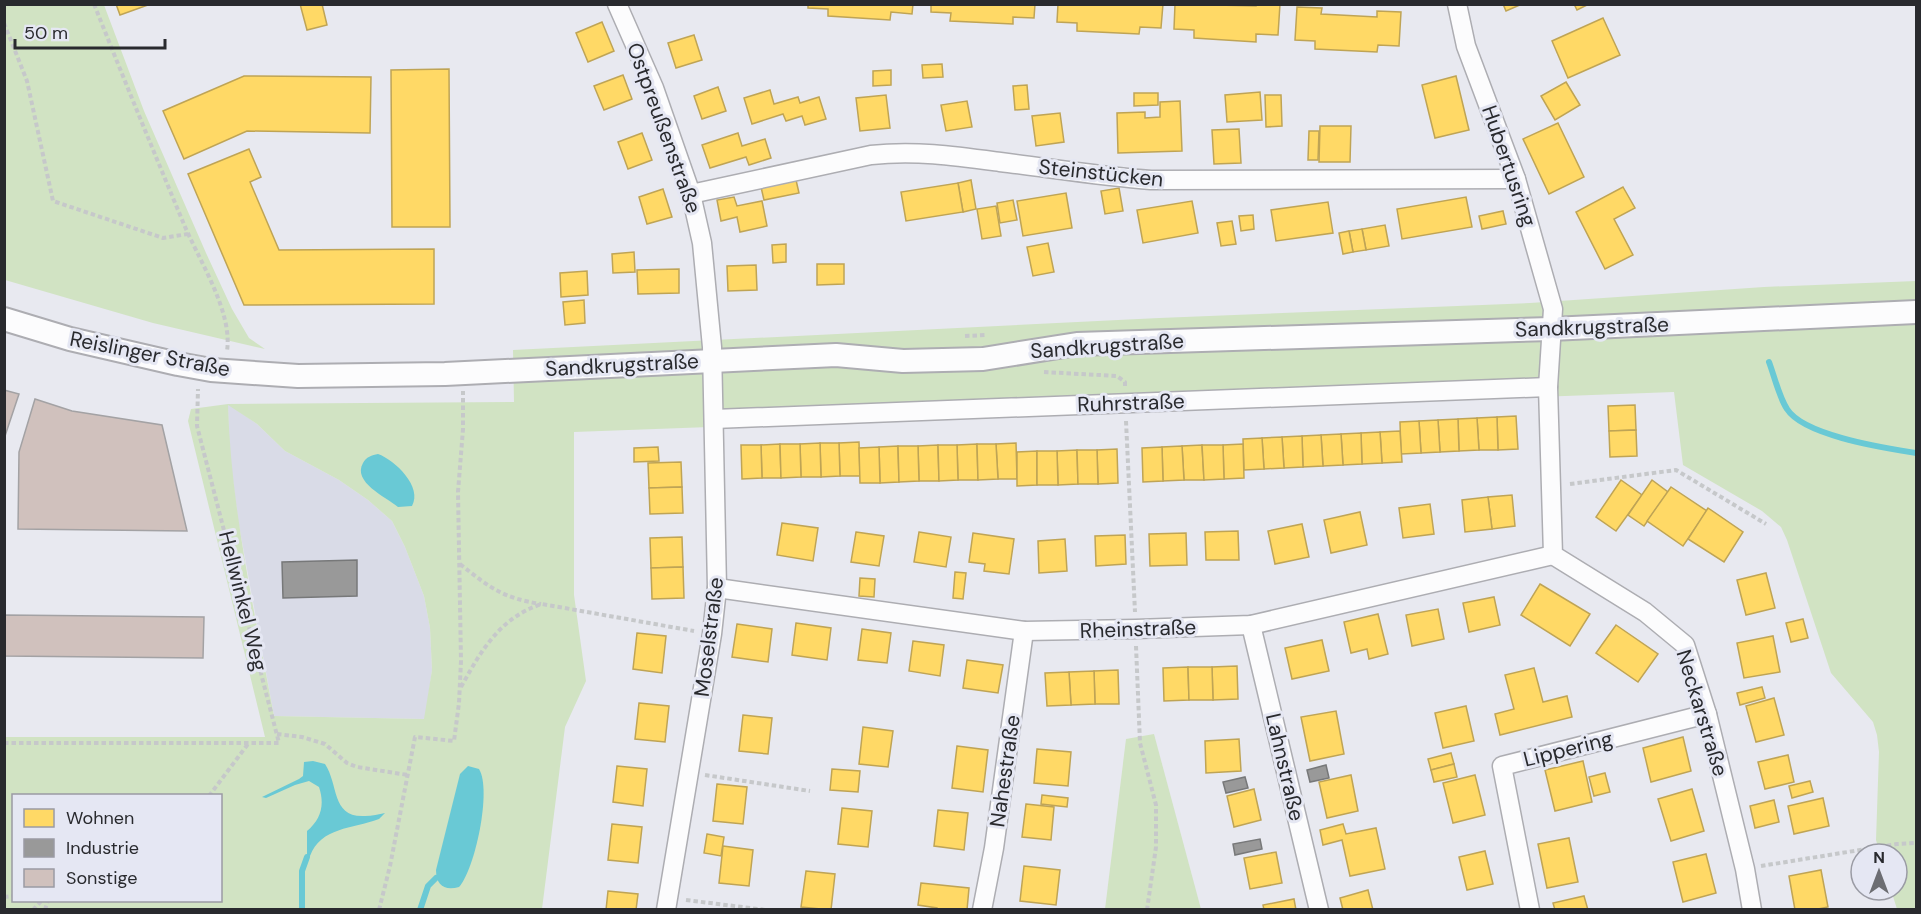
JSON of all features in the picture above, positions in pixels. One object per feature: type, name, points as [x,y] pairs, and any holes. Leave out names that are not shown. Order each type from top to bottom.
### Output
[{"type":"street","name":"Ostpreußenstraße","points":[[617,4],[654,88],[691,194],[702,243],[712,361]]},
{"type":"street","name":"Hubertusring","points":[[1457,4],[1466,46],[1516,179],[1553,309],[1551,329]]},
{"type":"street","name":"Steinstücken","points":[[691,194],[871,155],[902,152],[936,153],[1151,180],[1516,179]]},
{"type":"street","name":"Sandkrugstraße","points":[[298,376],[445,374],[836,355],[903,361],[983,359],[1077,344],[1551,329],[1917,312]]},
{"type":"street","name":"Reislinger Straße","points":[[4,319],[70,339],[211,370],[298,376]]},
{"type":"street","points":[[1551,329],[1548,387],[1553,555]]},
{"type":"street","name":"Moselstraße","points":[[666,904],[690,773],[717,588],[712,361]]},
{"type":"street","name":"Ruhrstraße","points":[[714,419],[1548,387]]},
{"type":"street","name":"Rheinstraße","points":[[717,588],[1024,631],[1251,625],[1553,555]]},
{"type":"street","name":"Neckarstraße","points":[[1553,555],[1645,612],[1684,645],[1707,714],[1745,869],[1752,909]]},
{"type":"street","name":"Lahnstraße","points":[[1251,625],[1319,909]]},
{"type":"street","name":"Nahestraße","points":[[982,909],[994,848],[1024,631]]},
{"type":"street","name":"Lippering","points":[[1530,909],[1502,766],[1707,714]]},
{"type":"path","name":"Hellwinkel Weg","points":[[94,4],[188,234],[217,294],[229,338],[227,356],[211,370],[198,388],[197,426],[277,734]]},
{"type":"path","points":[[4,23],[27,81],[53,201],[163,238],[188,234]]},
{"type":"path","points":[[379,909],[390,866],[415,737],[454,741],[460,689],[458,492],[463,429],[463,386]]},
{"type":"path","points":[[1126,403],[1140,743],[1156,805],[1156,847],[1147,909]]},
{"type":"path","points":[[1551,486],[1676,470],[1766,524]]},
{"type":"path","points":[[460,564],[489,587],[506,596],[712,634]]},
{"type":"path","points":[[460,689],[483,647],[498,631],[528,608],[542,604]]},
{"type":"path","points":[[4,742],[279,743],[277,734],[302,737],[325,744],[347,763],[357,767],[408,775]]},
{"type":"path","points":[[210,794],[248,744]]},
{"type":"path","points":[[690,773],[810,791]]},
{"type":"path","points":[[1745,869],[1897,844],[1917,843]]},
{"type":"path","points":[[666,904],[766,909]]},
{"type":"shaded area","points":[[228,404],[257,424],[285,451],[339,480],[368,500],[392,521],[424,596],[430,628],[432,670],[425,719],[274,716],[238,520],[229,450]]},
{"type":"green space","points":[[4,5],[104,5],[144,111],[232,309],[249,338],[265,349],[153,323],[5,280]]},
{"type":"green space","points":[[1916,281],[1916,909],[1897,909],[1895,902],[1909,902],[1909,842],[1877,842],[1876,840],[1879,752],[1873,722],[1831,673],[1781,527],[1762,511],[1683,465],[1674,392],[574,432],[574,595],[586,681],[565,727],[542,909],[5,910],[5,737],[265,737],[188,421],[191,409],[228,404],[514,402],[513,350],[1159,318],[1530,303],[1764,287]],"holes":[[[228,405],[257,424],[285,451],[339,480],[368,500],[392,521],[424,596],[430,628],[432,670],[424,719],[274,716],[239,522]]]},
{"type":"green space","points":[[1154,734],[1201,909],[1105,909],[1126,739]]},
{"type":"water","points":[[378,454],[392,462],[406,475],[414,491],[412,506],[398,507],[366,483],[361,470],[363,463],[369,457]]},
{"type":"water","points":[[313,761],[325,764],[337,799],[346,812],[365,816],[385,813],[379,819],[330,834],[315,846],[310,856],[307,857],[307,831],[319,817],[322,806],[319,787],[309,781],[266,798],[262,797],[299,779],[303,776],[304,762]]},
{"type":"water","points":[[468,766],[479,769],[483,779],[483,811],[476,847],[465,878],[459,887],[449,888],[439,883],[436,870],[460,774]]},
{"type":"building: Wohnen","points":[[116,4],[148,4],[148,5],[120,15]]},
{"type":"building: Wohnen","points":[[300,4],[322,4],[327,25],[307,30]]},
{"type":"building: Wohnen","points":[[808,4],[913,4],[912,14],[891,12],[890,20],[828,16],[828,9],[808,8]]},
{"type":"building: Wohnen","points":[[931,4],[1035,4],[1034,18],[1013,17],[1013,24],[950,21],[951,13],[931,12]]},
{"type":"building: Wohnen","points":[[1058,4],[1163,4],[1161,28],[1140,27],[1139,34],[1077,31],[1077,23],[1057,22]]},
{"type":"building: Wohnen","points":[[1175,4],[1256,6],[1256,4],[1280,4],[1278,35],[1256,34],[1256,42],[1194,38],[1194,30],[1174,29]]},
{"type":"building: Wohnen","points":[[1503,4],[1522,4],[1506,11]]},
{"type":"building: Wohnen","points":[[1574,4],[1589,4],[1577,10]]},
{"type":"building: Wohnen","points":[[1297,7],[1322,8],[1321,14],[1377,17],[1377,11],[1401,12],[1399,46],[1378,45],[1377,52],[1315,49],[1315,41],[1295,40]]},
{"type":"building: Wohnen","points":[[1603,18],[1620,55],[1568,78],[1552,41]]},
{"type":"building: Wohnen","points":[[602,22],[614,51],[588,62],[576,33]]},
{"type":"building: Wohnen","points":[[694,35],[702,60],[676,68],[668,43]]},
{"type":"building: Wohnen","points":[[942,64],[943,77],[923,78],[922,65]]},
{"type":"building: Wohnen","points":[[449,69],[450,227],[392,227],[391,70]]},
{"type":"building: Wohnen","points":[[891,70],[891,85],[873,86],[873,71]]},
{"type":"building: Wohnen","points":[[623,75],[632,99],[604,110],[594,86]]},
{"type":"building: Wohnen","points":[[244,76],[371,77],[370,133],[247,131],[184,159],[163,111]]},
{"type":"building: Wohnen","points":[[1456,76],[1469,130],[1435,138],[1422,85]]},
{"type":"building: Wohnen","points":[[1566,82],[1580,105],[1555,120],[1541,96]]},
{"type":"building: Wohnen","points":[[1027,85],[1029,109],[1015,110],[1013,86]]},
{"type":"building: Wohnen","points":[[718,87],[726,111],[702,119],[694,96]]},
{"type":"building: Wohnen","points":[[770,90],[774,104],[798,97],[800,103],[819,97],[826,119],[805,125],[802,116],[786,121],[783,114],[752,124],[744,98]]},
{"type":"building: Wohnen","points":[[1260,92],[1262,120],[1227,122],[1225,95]]},
{"type":"building: Wohnen","points":[[1134,93],[1158,93],[1158,105],[1134,106]]},
{"type":"building: Wohnen","points":[[886,95],[890,128],[860,131],[856,98]]},
{"type":"building: Wohnen","points":[[1265,95],[1281,95],[1282,126],[1266,127]]},
{"type":"building: Wohnen","points":[[967,101],[972,127],[946,131],[941,105]]},
{"type":"building: Wohnen","points":[[1180,101],[1182,151],[1118,153],[1117,113],[1145,112],[1145,118],[1160,117],[1160,102]]},
{"type":"building: Wohnen","points":[[1060,113],[1064,142],[1036,146],[1032,116]]},
{"type":"building: Wohnen","points":[[1558,123],[1584,177],[1549,194],[1523,139]]},
{"type":"building: Wohnen","points":[[1320,126],[1351,126],[1350,162],[1319,162]]},
{"type":"building: Wohnen","points":[[1239,129],[1241,163],[1214,164],[1212,130]]},
{"type":"building: Wohnen","points":[[1309,131],[1319,131],[1318,160],[1308,160]]},
{"type":"building: Wohnen","points":[[642,133],[652,160],[628,169],[618,142]]},
{"type":"building: Wohnen","points":[[738,133],[742,146],[765,139],[771,158],[749,165],[746,157],[710,168],[702,145]]},
{"type":"building: Wohnen","points":[[249,149],[261,177],[250,182],[279,250],[434,249],[434,304],[244,305],[188,174]]},
{"type":"building: Wohnen","points":[[796,180],[799,193],[764,200],[761,187]]},
{"type":"building: Wohnen","points":[[971,180],[976,209],[963,212],[958,183]]},
{"type":"building: Wohnen","points":[[958,183],[963,212],[906,221],[901,192]]},
{"type":"building: Wohnen","points":[[1623,187],[1635,208],[1614,219],[1633,255],[1605,269],[1576,212]]},
{"type":"building: Wohnen","points":[[1119,188],[1123,211],[1105,214],[1101,191]]},
{"type":"building: Wohnen","points":[[663,189],[672,217],[647,224],[639,197]]},
{"type":"building: Wohnen","points":[[1066,193],[1072,228],[1023,236],[1017,201]]},
{"type":"building: Wohnen","points":[[734,197],[737,206],[762,201],[767,226],[740,232],[737,217],[721,221],[717,200]]},
{"type":"building: Wohnen","points":[[1466,197],[1472,227],[1402,239],[1397,209]]},
{"type":"building: Wohnen","points":[[1013,200],[1017,220],[1000,223],[997,203]]},
{"type":"building: Wohnen","points":[[1192,201],[1198,233],[1143,243],[1137,210]]},
{"type":"building: Wohnen","points":[[1328,202],[1333,233],[1276,241],[1271,210]]},
{"type":"building: Wohnen","points":[[996,206],[1001,236],[982,239],[977,209]]},
{"type":"building: Wohnen","points":[[1503,211],[1506,224],[1482,229],[1479,216]]},
{"type":"building: Wohnen","points":[[1253,215],[1254,229],[1241,231],[1239,216]]},
{"type":"building: Wohnen","points":[[1232,221],[1236,244],[1221,246],[1217,223]]},
{"type":"building: Wohnen","points":[[1385,225],[1389,246],[1366,250],[1362,229]]},
{"type":"building: Wohnen","points":[[1362,229],[1366,250],[1353,252],[1349,231]]},
{"type":"building: Wohnen","points":[[1349,231],[1353,252],[1343,254],[1339,233]]},
{"type":"building: Wohnen","points":[[1048,243],[1054,272],[1033,276],[1027,247]]},
{"type":"building: Wohnen","points":[[786,244],[786,262],[773,263],[772,245]]},
{"type":"building: Wohnen","points":[[634,252],[635,272],[613,273],[612,254]]},
{"type":"building: Wohnen","points":[[817,264],[844,264],[844,284],[817,285]]},
{"type":"building: Wohnen","points":[[756,265],[757,290],[728,291],[727,266]]},
{"type":"building: Wohnen","points":[[679,269],[679,293],[638,294],[637,270]]},
{"type":"building: Wohnen","points":[[587,271],[588,295],[561,297],[560,273]]},
{"type":"building: Wohnen","points":[[584,300],[585,323],[565,325],[563,302]]},
{"type":"building: Wohnen","points":[[1635,405],[1636,430],[1609,431],[1608,406]]},
{"type":"building: Wohnen","points":[[1516,416],[1518,449],[1498,450],[1497,417]]},
{"type":"building: Wohnen","points":[[1497,417],[1498,450],[1479,450],[1477,418]]},
{"type":"building: Wohnen","points":[[1477,418],[1479,450],[1459,451],[1458,419]]},
{"type":"building: Wohnen","points":[[1458,419],[1459,451],[1440,452],[1438,420]]},
{"type":"building: Wohnen","points":[[1438,420],[1440,452],[1421,453],[1419,421]]},
{"type":"building: Wohnen","points":[[1419,421],[1421,453],[1401,454],[1400,422]]},
{"type":"building: Wohnen","points":[[1636,430],[1637,456],[1610,457],[1609,431]]},
{"type":"building: Wohnen","points":[[1400,431],[1402,462],[1382,463],[1380,432]]},
{"type":"building: Wohnen","points":[[1380,432],[1382,463],[1362,464],[1361,433]]},
{"type":"building: Wohnen","points":[[1361,433],[1362,464],[1343,465],[1341,434]]},
{"type":"building: Wohnen","points":[[1341,434],[1343,465],[1323,466],[1321,435]]},
{"type":"building: Wohnen","points":[[1321,435],[1323,466],[1303,467],[1302,436]]},
{"type":"building: Wohnen","points":[[1302,436],[1303,467],[1284,468],[1282,437]]},
{"type":"building: Wohnen","points":[[1282,437],[1284,468],[1264,469],[1262,438]]},
{"type":"building: Wohnen","points":[[1262,438],[1264,469],[1244,470],[1243,439]]},
{"type":"building: Wohnen","points":[[859,442],[860,476],[840,476],[839,443]]},
{"type":"building: Wohnen","points":[[820,443],[839,443],[840,476],[821,477]]},
{"type":"building: Wohnen","points":[[820,443],[821,477],[801,477],[800,444]]},
{"type":"building: Wohnen","points":[[1016,443],[1017,479],[998,479],[996,444]]},
{"type":"building: Wohnen","points":[[780,444],[781,478],[762,478],[761,445]]},
{"type":"building: Wohnen","points":[[780,444],[800,444],[801,477],[781,478]]},
{"type":"building: Wohnen","points":[[977,444],[978,480],[958,480],[957,445]]},
{"type":"building: Wohnen","points":[[977,444],[996,444],[998,479],[978,480]]},
{"type":"building: Wohnen","points":[[1243,444],[1244,478],[1224,479],[1223,445]]},
{"type":"building: Wohnen","points":[[741,445],[761,445],[762,478],[742,479]]},
{"type":"building: Wohnen","points":[[938,445],[939,481],[919,481],[918,446]]},
{"type":"building: Wohnen","points":[[938,445],[957,445],[958,480],[939,481]]},
{"type":"building: Wohnen","points":[[1202,445],[1204,480],[1184,480],[1182,446]]},
{"type":"building: Wohnen","points":[[1202,445],[1223,445],[1224,479],[1204,480]]},
{"type":"building: Wohnen","points":[[898,446],[899,482],[880,483],[879,447]]},
{"type":"building: Wohnen","points":[[898,446],[918,446],[919,481],[899,482]]},
{"type":"building: Wohnen","points":[[1182,446],[1184,480],[1163,481],[1162,447]]},
{"type":"building: Wohnen","points":[[658,447],[659,461],[634,462],[634,448]]},
{"type":"building: Wohnen","points":[[879,447],[880,483],[860,483],[859,448]]},
{"type":"building: Wohnen","points":[[1162,447],[1163,481],[1143,482],[1142,448]]},
{"type":"building: Wohnen","points":[[1117,449],[1118,483],[1098,484],[1097,450]]},
{"type":"building: Wohnen","points":[[1077,450],[1078,484],[1058,485],[1057,451]]},
{"type":"building: Wohnen","points":[[1077,450],[1097,450],[1098,484],[1078,484]]},
{"type":"building: Wohnen","points":[[1037,451],[1037,485],[1017,486],[1017,452]]},
{"type":"building: Wohnen","points":[[1037,451],[1057,451],[1058,485],[1037,485]]},
{"type":"building: Wohnen","points":[[681,462],[682,487],[649,488],[648,463]]},
{"type":"building: Wohnen","points":[[1621,480],[1642,495],[1616,531],[1596,517]]},
{"type":"building: Wohnen","points":[[1652,480],[1668,492],[1644,526],[1628,515]]},
{"type":"building: Wohnen","points":[[682,487],[683,513],[650,514],[649,488]]},
{"type":"building: Wohnen","points":[[1671,487],[1707,511],[1683,546],[1647,521]]},
{"type":"building: Wohnen","points":[[1512,495],[1515,526],[1492,529],[1488,497]]},
{"type":"building: Wohnen","points":[[1488,497],[1492,529],[1465,532],[1462,500]]},
{"type":"building: Wohnen","points":[[1430,504],[1434,534],[1403,538],[1399,508]]},
{"type":"building: Wohnen","points":[[1708,508],[1743,532],[1724,562],[1688,539]]},
{"type":"building: Wohnen","points":[[1360,512],[1367,545],[1331,553],[1324,520]]},
{"type":"building: Wohnen","points":[[782,523],[818,528],[813,561],[777,555]]},
{"type":"building: Wohnen","points":[[1302,524],[1309,557],[1275,564],[1268,531]]},
{"type":"building: Wohnen","points":[[1238,531],[1239,560],[1206,560],[1205,532]]},
{"type":"building: Wohnen","points":[[856,532],[884,536],[879,566],[851,562]]},
{"type":"building: Wohnen","points":[[919,532],[951,537],[946,567],[914,562]]},
{"type":"building: Wohnen","points":[[973,533],[1014,539],[1009,574],[984,571],[985,564],[969,562]]},
{"type":"building: Wohnen","points":[[1186,533],[1187,565],[1150,566],[1149,534]]},
{"type":"building: Wohnen","points":[[1125,535],[1126,564],[1096,566],[1095,536]]},
{"type":"building: Wohnen","points":[[682,537],[683,567],[651,568],[650,538]]},
{"type":"building: Wohnen","points":[[1065,539],[1067,571],[1039,573],[1038,541]]},
{"type":"building: Wohnen","points":[[683,567],[684,598],[652,599],[651,568]]},
{"type":"building: Wohnen","points":[[955,572],[966,573],[963,599],[953,598]]},
{"type":"building: Wohnen","points":[[1766,573],[1775,608],[1746,615],[1737,580]]},
{"type":"building: Wohnen","points":[[860,578],[875,579],[874,597],[859,596]]},
{"type":"building: Wohnen","points":[[1540,584],[1590,614],[1570,646],[1521,615]]},
{"type":"building: Wohnen","points":[[1494,597],[1500,625],[1469,632],[1463,603]]},
{"type":"building: Wohnen","points":[[1438,609],[1444,639],[1412,646],[1406,615]]},
{"type":"building: Wohnen","points":[[1378,614],[1388,654],[1369,659],[1367,649],[1351,653],[1344,622]]},
{"type":"building: Wohnen","points":[[1803,619],[1808,638],[1791,642],[1786,623]]},
{"type":"building: Wohnen","points":[[796,623],[831,628],[827,660],[792,655]]},
{"type":"building: Wohnen","points":[[737,624],[772,629],[768,662],[732,657]]},
{"type":"building: Wohnen","points":[[1616,625],[1658,654],[1638,682],[1596,653]]},
{"type":"building: Wohnen","points":[[862,629],[891,633],[887,663],[858,660]]},
{"type":"building: Wohnen","points":[[637,633],[666,636],[662,673],[633,669]]},
{"type":"building: Wohnen","points":[[1773,636],[1780,672],[1744,678],[1737,643]]},
{"type":"building: Wohnen","points":[[1322,640],[1329,671],[1292,679],[1285,648]]},
{"type":"building: Wohnen","points":[[913,641],[944,645],[940,676],[909,671]]},
{"type":"building: Wohnen","points":[[967,660],[1003,665],[998,693],[963,688]]},
{"type":"building: Wohnen","points":[[1237,666],[1238,699],[1213,700],[1212,667]]},
{"type":"building: Wohnen","points":[[1188,667],[1189,700],[1164,701],[1163,668]]},
{"type":"building: Wohnen","points":[[1188,667],[1212,667],[1213,700],[1189,700]]},
{"type":"building: Wohnen","points":[[1534,668],[1543,702],[1567,696],[1572,717],[1500,735],[1495,714],[1514,709],[1505,675]]},
{"type":"building: Wohnen","points":[[1118,670],[1119,704],[1095,704],[1094,671]]},
{"type":"building: Wohnen","points":[[1094,671],[1095,704],[1071,705],[1069,672]]},
{"type":"building: Wohnen","points":[[1069,672],[1071,705],[1047,706],[1045,673]]},
{"type":"building: Wohnen","points":[[1762,687],[1765,698],[1740,705],[1737,693]]},
{"type":"building: Wohnen","points":[[1774,698],[1784,735],[1756,742],[1746,706]]},
{"type":"building: Wohnen","points":[[639,703],[669,706],[665,742],[635,739]]},
{"type":"building: Wohnen","points":[[1466,706],[1474,741],[1443,748],[1435,713]]},
{"type":"building: Wohnen","points":[[1336,711],[1344,754],[1310,761],[1301,717]]},
{"type":"building: Wohnen","points":[[743,715],[772,718],[768,754],[739,751]]},
{"type":"building: Wohnen","points":[[863,727],[893,731],[888,767],[859,764]]},
{"type":"building: Wohnen","points":[[1683,737],[1691,771],[1651,782],[1643,748]]},
{"type":"building: Wohnen","points":[[1239,739],[1241,771],[1206,773],[1205,741]]},
{"type":"building: Wohnen","points":[[957,746],[988,750],[983,792],[952,788]]},
{"type":"building: Wohnen","points":[[1037,749],[1071,752],[1068,786],[1034,783]]},
{"type":"building: Wohnen","points":[[1451,753],[1454,764],[1431,770],[1428,759]]},
{"type":"building: Wohnen","points":[[1788,755],[1794,782],[1765,789],[1758,762]]},
{"type":"building: Wohnen","points":[[1583,761],[1592,802],[1555,811],[1545,770]]},
{"type":"building: Wohnen","points":[[1454,764],[1457,777],[1434,782],[1431,770]]},
{"type":"building: Wohnen","points":[[617,766],[647,769],[643,806],[613,802]]},
{"type":"building: Wohnen","points":[[832,769],[860,771],[858,792],[830,790]]},
{"type":"building: Wohnen","points":[[1605,773],[1610,792],[1594,796],[1589,777]]},
{"type":"building: Wohnen","points":[[1351,775],[1358,811],[1327,818],[1319,782]]},
{"type":"building: Wohnen","points":[[1475,775],[1485,815],[1453,823],[1443,783]]},
{"type":"building: Wohnen","points":[[1810,781],[1813,792],[1792,798],[1789,786]]},
{"type":"building: Wohnen","points":[[717,784],[747,787],[743,824],[713,821]]},
{"type":"building: Wohnen","points":[[1254,789],[1261,820],[1234,827],[1227,796]]},
{"type":"building: Wohnen","points":[[1692,789],[1704,831],[1671,841],[1658,799]]},
{"type":"building: Wohnen","points":[[1042,795],[1068,798],[1067,807],[1041,804]]},
{"type":"building: Wohnen","points":[[1823,798],[1829,826],[1794,834],[1788,806]]},
{"type":"building: Wohnen","points":[[1774,800],[1779,822],[1755,828],[1750,806]]},
{"type":"building: Wohnen","points":[[1026,804],[1054,807],[1051,840],[1022,837]]},
{"type":"building: Wohnen","points":[[842,808],[872,811],[868,847],[838,844]]},
{"type":"building: Wohnen","points":[[938,810],[968,813],[964,850],[934,846]]},
{"type":"building: Wohnen","points":[[612,824],[642,827],[638,863],[608,860]]},
{"type":"building: Wohnen","points":[[1343,824],[1346,834],[1376,828],[1385,869],[1350,876],[1342,840],[1323,845],[1320,830]]},
{"type":"building: Wohnen","points":[[707,834],[724,837],[721,856],[704,853]]},
{"type":"building: Wohnen","points":[[1569,838],[1578,882],[1547,888],[1538,844]]},
{"type":"building: Wohnen","points":[[723,846],[753,850],[749,886],[719,883]]},
{"type":"building: Wohnen","points":[[1485,851],[1493,884],[1467,890],[1459,857]]},
{"type":"building: Wohnen","points":[[1276,852],[1282,883],[1250,889],[1244,858]]},
{"type":"building: Wohnen","points":[[1706,854],[1716,893],[1683,902],[1673,862]]},
{"type":"building: Wohnen","points":[[1024,866],[1060,870],[1056,905],[1020,901]]},
{"type":"building: Wohnen","points":[[1821,870],[1828,907],[1795,910],[1789,876]]},
{"type":"building: Wohnen","points":[[806,871],[835,874],[831,910],[801,907]]},
{"type":"building: Wohnen","points":[[921,883],[969,888],[967,910],[937,910],[937,908],[918,905]]},
{"type":"building: Wohnen","points":[[1368,890],[1373,910],[1343,910],[1340,898]]},
{"type":"building: Wohnen","points":[[608,891],[638,894],[636,910],[606,910]]},
{"type":"building: Wohnen","points":[[1584,896],[1588,910],[1555,910],[1553,903]]},
{"type":"building: Wohnen","points":[[1294,899],[1296,910],[1264,910],[1263,905]]},
{"type":"building: Industrie","points":[[357,560],[357,596],[283,598],[282,562]]},
{"type":"building: Industrie","points":[[1326,765],[1329,778],[1310,782],[1307,770]]},
{"type":"building: Industrie","points":[[1245,777],[1248,788],[1226,793],[1223,782]]},
{"type":"building: Industrie","points":[[1260,839],[1262,849],[1235,855],[1233,844]]},
{"type":"building: Sonstige","points":[[4,390],[19,394],[4,439]]},
{"type":"building: Sonstige","points":[[35,399],[72,411],[162,425],[187,531],[18,529],[19,452]]},
{"type":"building: Sonstige","points":[[4,615],[204,617],[203,658],[4,656]]},
{"type":"waterway","points":[[1769,362],[1787,409],[1810,427],[1847,439],[1916,453]]},
{"type":"waterway","points":[[302,910],[302,871],[307,857]]},
{"type":"waterway","points":[[420,910],[428,886],[436,878]]}]
